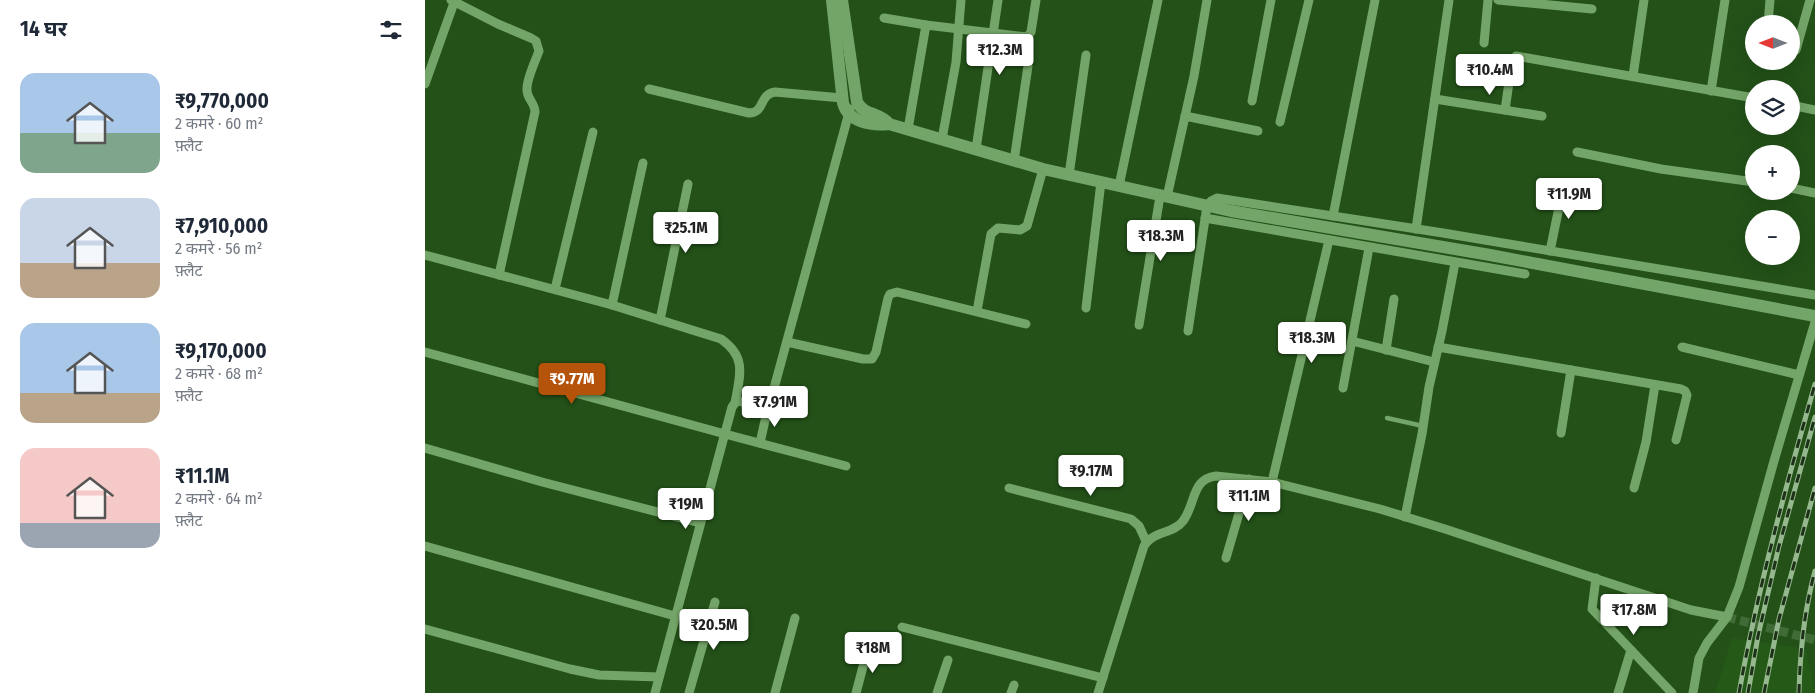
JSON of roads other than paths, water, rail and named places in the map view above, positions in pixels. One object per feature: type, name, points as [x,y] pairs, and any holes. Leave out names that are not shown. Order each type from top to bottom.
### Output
[{"type":"street","points":[[832,0],[842,98],[848,114],[861,121],[877,125],[889,124],[1015,161],[1163,196],[1206,212],[1369,248],[1525,274]]},
{"type":"street","points":[[842,0],[856,98],[862,110],[882,116],[889,124]]},
{"type":"street","points":[[943,139],[956,62],[961,0]]},
{"type":"street","points":[[976,149],[995,34],[998,0]]},
{"type":"street","points":[[884,18],[1023,37],[1030,35],[1036,0]]},
{"type":"street","points":[[1119,186],[1158,0]]},
{"type":"street","points":[[1139,325],[1163,196],[1185,116],[1207,0]]},
{"type":"street","points":[[1252,101],[1271,0]]},
{"type":"street","points":[[1280,122],[1309,0]]},
{"type":"street","points":[[1333,216],[1375,0]]},
{"type":"street","points":[[1416,229],[1449,0]]},
{"type":"street","points":[[1484,43],[1488,0]]},
{"type":"street","points":[[1498,0],[1592,9]]},
{"type":"street","points":[[1633,76],[1644,0]]},
{"type":"street","points":[[1711,91],[1725,0]]},
{"type":"street","points":[[1769,15],[1770,0]]},
{"type":"street","points":[[1800,36],[1810,0]]},
{"type":"street","points":[[425,84],[454,1],[531,38],[539,46],[527,88],[527,93],[535,107],[535,112],[499,275]]},
{"type":"street","points":[[908,129],[926,25]]},
{"type":"street","points":[[1069,175],[1086,55]]},
{"type":"street","points":[[1505,110],[1512,62],[1516,56],[1745,97]]},
{"type":"street","points":[[1015,161],[1028,66]]},
{"type":"street","points":[[649,89],[749,113],[759,110],[764,97],[768,93],[842,98]]},
{"type":"street","points":[[760,444],[768,407],[848,114],[856,98]]},
{"type":"street","points":[[1435,99],[1542,116]]},
{"type":"street","points":[[1800,107],[1815,110]]},
{"type":"street","points":[[1185,116],[1258,131]]},
{"type":"street","points":[[555,289],[593,132]]},
{"type":"street","points":[[1577,152],[1661,169],[1745,181]]},
{"type":"street","points":[[612,305],[643,164]]},
{"type":"street","points":[[977,312],[991,234],[998,228],[1020,230],[1027,226],[1043,168]]},
{"type":"street","points":[[1086,308],[1101,182]]},
{"type":"street","points":[[1550,251],[1564,183]]},
{"type":"street","points":[[660,320],[688,184]]},
{"type":"street","points":[[1800,190],[1815,193]]},
{"type":"street","points":[[1187,330],[1206,212],[1211,201],[1217,198],[1815,295]]},
{"type":"street","points":[[1206,212],[1231,211],[1467,251],[1815,316]]},
{"type":"street","points":[[1272,482],[1329,240]]},
{"type":"street","points":[[1343,388],[1369,248]]},
{"type":"street","points":[[425,255],[612,305],[721,339],[735,352],[740,369],[735,402],[655,693]]},
{"type":"street","points":[[1405,516],[1455,263]]},
{"type":"street","points":[[787,342],[863,360],[872,360],[876,352],[889,294],[893,292],[1026,324]]},
{"type":"street","points":[[1386,350],[1394,299]]},
{"type":"street","points":[[1693,693],[1699,658],[1707,643],[1727,617],[1739,587],[1815,322]]},
{"type":"street","points":[[1352,341],[1434,362]]},
{"type":"street","points":[[1438,347],[1685,391],[1686,399],[1676,440]]},
{"type":"street","points":[[1682,347],[1799,376]]},
{"type":"street","points":[[425,352],[846,466]]},
{"type":"street","points":[[1561,433],[1571,370]]},
{"type":"street","points":[[1634,488],[1646,442],[1655,385]]},
{"type":"street","points":[[735,402],[738,401],[764,408],[768,407]]},
{"type":"street","points":[[425,448],[542,482],[701,523]]},
{"type":"street","points":[[1146,541],[1182,523],[1201,481],[1208,477],[1227,476],[1272,482],[1405,516],[1691,610],[1727,617]]},
{"type":"street","points":[[1226,558],[1249,479]]},
{"type":"street","points":[[1009,488],[1131,519],[1139,526],[1146,541],[1098,693]]},
{"type":"street","points":[[425,546],[675,616]]},
{"type":"street","points":[[1596,578],[1591,609],[1672,693]]},
{"type":"street","points":[[689,693],[715,602]]},
{"type":"street","points":[[775,693],[795,618]]},
{"type":"street","points":[[902,627],[1103,678]]},
{"type":"street","points":[[425,629],[570,669],[599,675],[659,677]]},
{"type":"street","points":[[856,693],[868,648]]},
{"type":"street","points":[[1618,693],[1631,650]]},
{"type":"street","points":[[937,693],[947,660]]},
{"type":"lane","points":[[1387,418],[1423,426]]},
{"type":"tunnel","points":[[1727,617],[1815,640]]},
{"type":"railway","points":[[1739,693],[1764,576],[1815,384]]},
{"type":"railway","points":[[1748,693],[1758,636],[1779,546],[1815,417]]},
{"type":"railway","points":[[1764,693],[1779,619],[1815,488]]},
{"type":"railway","points":[[1799,693],[1803,632],[1815,571]]}]
